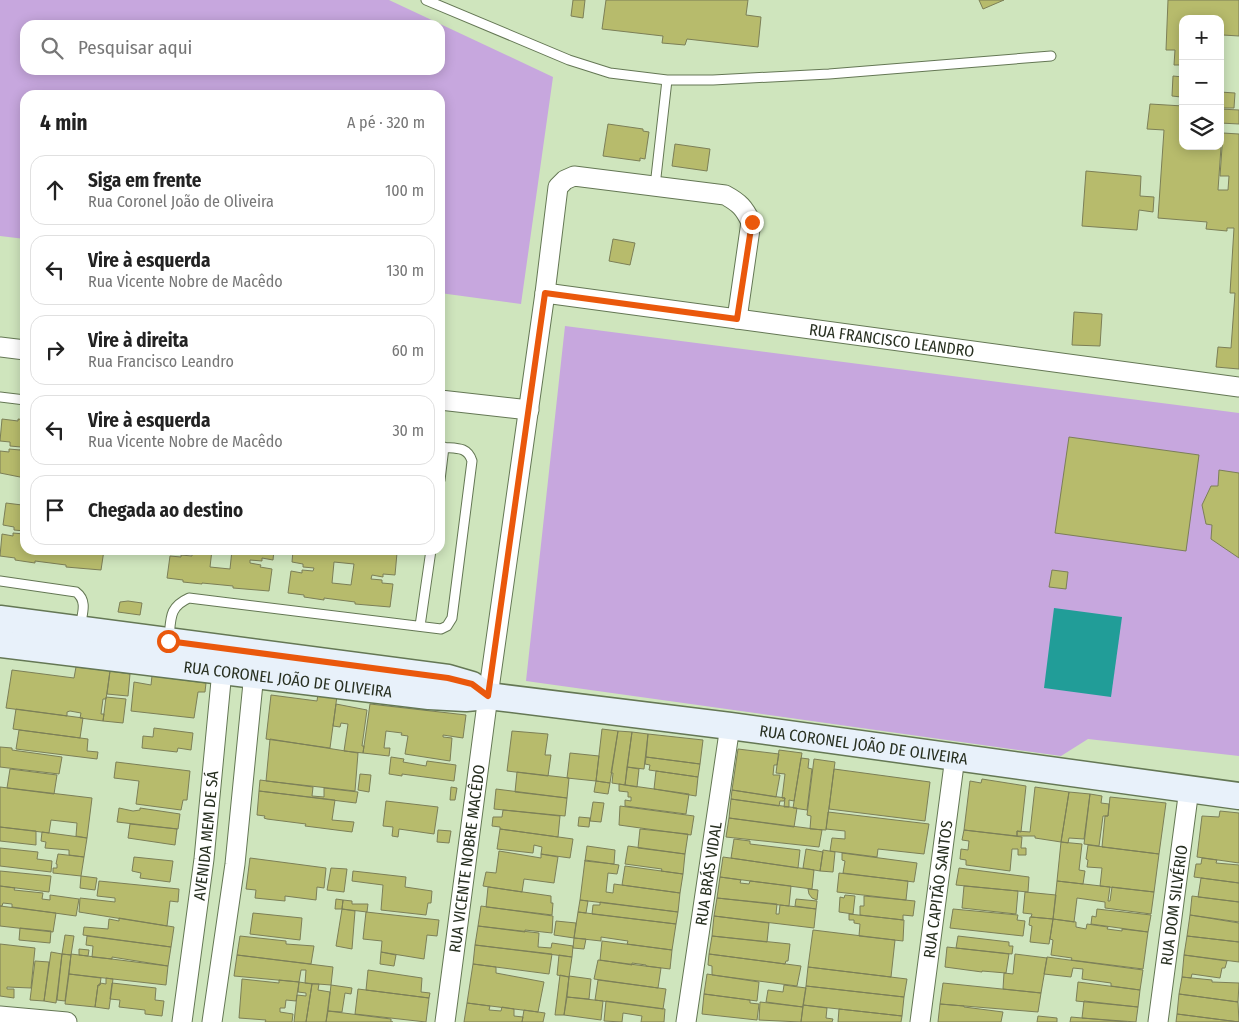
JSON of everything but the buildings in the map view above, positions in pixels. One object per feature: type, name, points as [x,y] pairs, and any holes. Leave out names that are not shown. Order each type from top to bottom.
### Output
[{"type":"street","name":"RUA VICENTE NOBRE MACÊDO","points":[[446,1022],[488,696],[558,188],[565,180],[574,176],[725,195],[737,201],[745,209],[752,222],[737,319]]},
{"type":"street","name":"RUA FRANCISCO LEANDRO","points":[[545,293],[1239,387]]},
{"type":"street","points":[[0,347],[20,349]]},
{"type":"street","points":[[445,401],[528,410]]},
{"type":"street","name":"RUA CORONEL JOÃO DE OLIVEIRA","points":[[0,619],[168,641],[223,659]]},
{"type":"street","name":"RUA CORONEL JOÃO DE OLIVEIRA","points":[[0,644],[223,659],[255,664],[448,678],[472,684],[488,696],[730,726],[1239,796]]},
{"type":"street","name":"AVENIDA MEM DE SÁ","points":[[182,1022],[204,859],[223,659]]},
{"type":"street","name":"AVENIDA MEM DE SÁ","points":[[212,1022],[235,864],[255,664]]},
{"type":"street","name":"RUA BRÁS VIDAL","points":[[686,1022],[730,726]]},
{"type":"street","name":"RUA CAPITÃO SANTOS","points":[[920,1022],[955,757]]},
{"type":"street","name":"RUA DOM SILVÉRIO","points":[[1158,1022],[1189,789]]},
{"type":"street","points":[[204,859],[235,864]]},
{"type":"street","points":[[0,1016],[67,1022]]},
{"type":"lane","points":[[426,0],[569,60],[610,73],[667,80],[713,80],[897,69],[1051,56]]},
{"type":"lane","points":[[655,186],[667,80]]},
{"type":"lane","points":[[0,397],[20,399]]},
{"type":"lane","points":[[168,641],[173,611],[179,603],[189,598],[441,629],[447,626],[452,618],[472,461],[470,454],[465,450],[445,447]]},
{"type":"lane","points":[[420,626],[430,555]]},
{"type":"lane","points":[[0,581],[76,592],[82,596],[84,602],[80,630]]},
{"type":"shaded area","points":[[0,0],[389,0],[432,20],[20,20],[20,75],[445,75],[445,26],[553,77],[521,304],[445,294],[445,90],[20,90],[20,238],[0,236]]},
{"type":"shaded area","points":[[565,326],[1239,413],[1239,756],[1088,739],[1061,756],[526,681]]},
{"type":"water","points":[[1054,608],[1122,617],[1111,697],[1044,688]]},
{"type":"route","points":[[168,641],[448,678],[472,684],[488,696],[545,293],[737,319],[752,222]]}]
